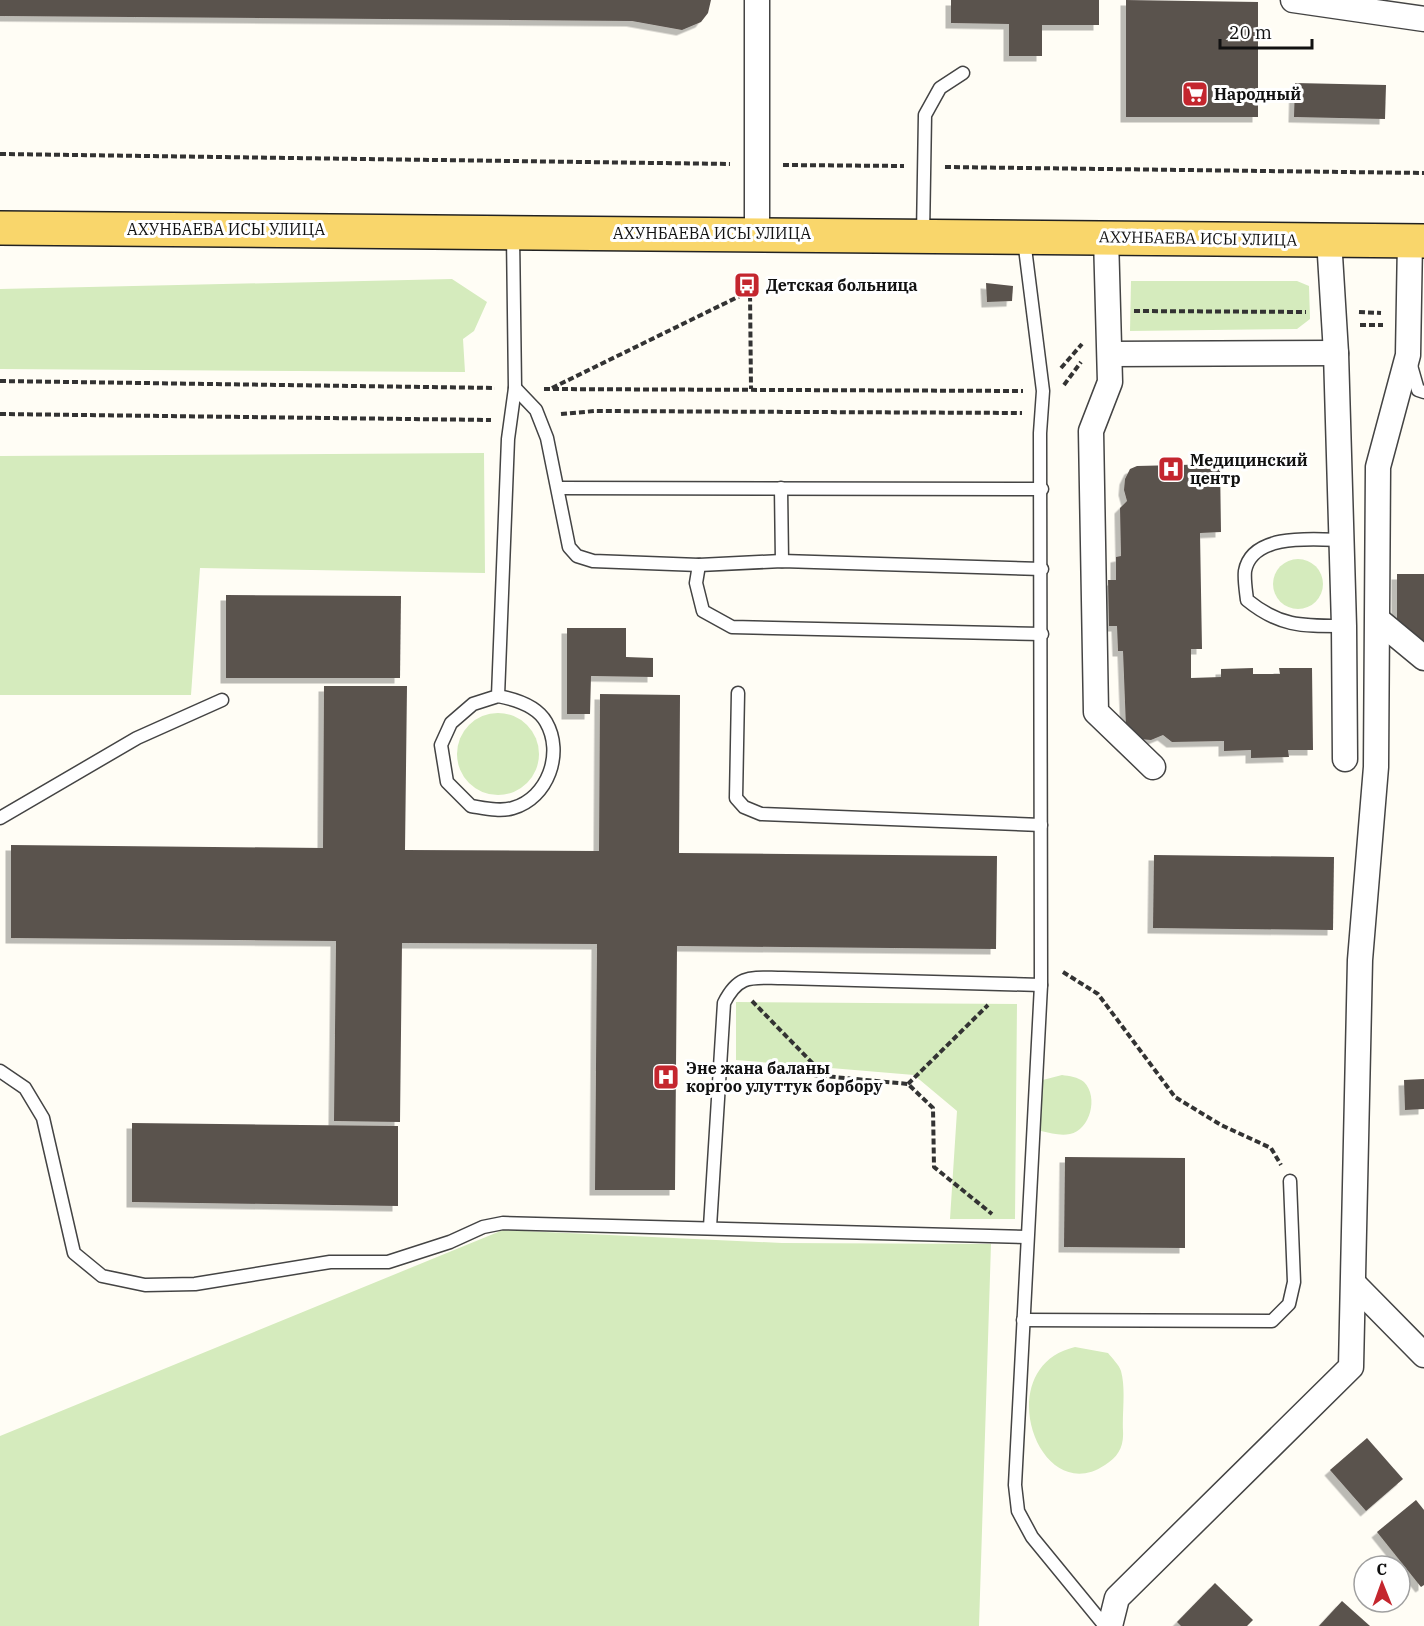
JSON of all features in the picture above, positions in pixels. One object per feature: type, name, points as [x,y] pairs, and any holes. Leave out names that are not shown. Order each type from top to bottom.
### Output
[{"type":"main road","name":"АХУНБАЕВА ИСЫ УЛИЦА","points":[[0,228],[1417,241]]},
{"type":"street","points":[[757,0],[757,234]]},
{"type":"street","points":[[1293,0],[1424,19]]},
{"type":"street","points":[[1106,237],[1110,382],[1091,430],[1096,712],[1153,767]]},
{"type":"street","points":[[1329,239],[1336,353],[1344,626],[1345,759]]},
{"type":"street","points":[[1110,1626],[1117,1598],[1352,1367],[1360,960],[1376,767],[1378,467],[1408,355],[1409,319],[1417,241]]},
{"type":"street","points":[[1110,354],[1336,353]]},
{"type":"street","points":[[1378,620],[1424,658]]},
{"type":"street","points":[[1355,1285],[1424,1355]]},
{"type":"lane","points":[[923,235],[925,115],[940,88],[963,73]]},
{"type":"lane","points":[[498,696],[510,420],[515,388],[513,232]]},
{"type":"lane","points":[[1024,236],[1043,391],[1041,413],[1041,985],[1015,1485],[1018,1511],[1032,1537],[1105,1626]]},
{"type":"lane","points":[[1408,355],[1418,390],[1424,392]]},
{"type":"lane","points":[[515,388],[536,410],[539,417],[559,488],[569,547],[577,556],[594,561],[699,565],[782,561],[1042,569]]},
{"type":"lane","points":[[559,488],[1042,489]]},
{"type":"lane","points":[[781,488],[782,561]]},
{"type":"lane","points":[[1341,540],[1272,543],[1254,553],[1245,570],[1246,600],[1266,616],[1303,626],[1344,626]]},
{"type":"lane","points":[[699,565],[696,583],[704,611],[732,627],[1042,634]]},
{"type":"lane","points":[[738,693],[736,798],[744,807],[761,814],[1041,825]]},
{"type":"lane","points":[[498,696],[513,699],[531,708],[545,720],[553,744],[552,765],[545,785],[512,809],[471,806],[447,782],[441,745],[451,723],[473,704],[498,696]]},
{"type":"lane","points":[[0,818],[137,738],[222,700]]},
{"type":"lane","points":[[711,1227],[724,1003],[732,986],[749,978],[1041,985]]},
{"type":"lane","points":[[0,1071],[25,1088],[43,1118],[74,1253],[102,1276],[145,1285],[195,1284],[330,1262],[388,1262],[450,1242],[483,1227],[503,1223],[1027,1237]]},
{"type":"lane","points":[[1023,1320],[1272,1322],[1289,1304],[1294,1282],[1290,1181]]},
{"type":"path","points":[[0,154],[1424,173]]},
{"type":"path","points":[[552,389],[750,291],[751,389]]},
{"type":"path","points":[[1333,318],[1409,319]]},
{"type":"path","points":[[1043,391],[1109,320],[1409,319]]},
{"type":"path","points":[[539,417],[595,411],[1041,413],[1109,320]]},
{"type":"path","points":[[0,414],[510,420]]},
{"type":"path","points":[[1041,963],[1074,977],[1098,994],[1175,1097],[1221,1125],[1271,1148],[1290,1181]]},
{"type":"path","points":[[745,994],[826,1077]]},
{"type":"path","points":[[908,1084],[995,998]]},
{"type":"path","points":[[739,1068],[908,1084],[933,1108],[934,1167],[1001,1222]]},
{"type":"green space","points":[[452,279],[487,302],[474,331],[463,339],[465,372],[0,369],[0,289]]},
{"type":"green space","points":[[1131,281],[1297,281],[1309,286],[1310,319],[1297,329],[1130,331]]},
{"type":"green space","points":[[484,453],[485,573],[200,568],[191,695],[0,695],[0,456]]},
{"type":"green space","points":[[1293,559],[1303,559],[1316,566],[1323,579],[1323,589],[1316,602],[1303,609],[1293,609],[1284,605],[1277,598],[1273,589],[1273,579],[1277,570],[1284,563]]},
{"type":"green space","points":[[490,713],[506,713],[521,720],[532,731],[539,746],[536,770],[527,783],[506,795],[490,795],[475,788],[464,777],[457,762],[457,746],[464,731],[475,720]]},
{"type":"green space","points":[[736,1002],[1017,1004],[1015,1219],[950,1219],[957,1111],[914,1075],[736,1060]]},
{"type":"green space","points":[[1062,1075],[1076,1078],[1089,1088],[1091,1104],[1087,1120],[1077,1131],[1070,1134],[1041,1131],[1039,1081]]},
{"type":"green space","points":[[503,1230],[782,1243],[991,1244],[979,1626],[0,1626],[0,1436]]},
{"type":"green space","points":[[1075,1347],[1108,1353],[1120,1369],[1123,1385],[1123,1437],[1119,1451],[1105,1465],[1081,1474],[1060,1468],[1043,1453],[1033,1430],[1029,1405],[1034,1380],[1049,1360]]},
{"type":"building","points":[[0,0],[711,0],[708,13],[701,22],[682,30],[632,21],[0,16]]},
{"type":"building","points":[[951,0],[1099,0],[1099,25],[1042,25],[1042,56],[1009,56],[1009,24],[951,23]]},
{"type":"building","points":[[1126,0],[1258,2],[1258,117],[1126,117]]},
{"type":"building","points":[[1295,83],[1386,85],[1385,119],[1294,117]]},
{"type":"building","points":[[986,283],[1013,286],[1012,301],[987,302]]},
{"type":"building","points":[[1220,464],[1221,532],[1200,533],[1202,649],[1191,649],[1191,678],[1221,677],[1221,669],[1253,668],[1253,674],[1280,674],[1279,668],[1312,668],[1313,750],[1288,750],[1289,757],[1251,758],[1251,750],[1224,751],[1224,741],[1172,742],[1163,735],[1151,740],[1139,739],[1126,728],[1123,651],[1118,651],[1117,626],[1109,626],[1108,580],[1116,580],[1116,557],[1121,556],[1120,508],[1127,501],[1124,490],[1125,479],[1130,469],[1137,466]]},
{"type":"building","points":[[1397,574],[1424,574],[1424,642],[1397,625]]},
{"type":"building","points":[[226,595],[401,596],[400,678],[226,678]]},
{"type":"building","points":[[567,628],[626,628],[626,657],[653,658],[653,677],[591,676],[590,714],[567,714]]},
{"type":"building","name":"Эне жана баланы коргоо улуттук борбору","points":[[324,686],[407,686],[405,850],[599,851],[600,694],[680,695],[679,853],[997,856],[996,949],[677,946],[675,1190],[595,1190],[597,944],[402,943],[400,1122],[334,1121],[336,941],[11,938],[11,845],[323,848]]},
{"type":"building","points":[[1154,855],[1334,857],[1333,930],[1153,928]]},
{"type":"building","points":[[1424,1079],[1424,1109],[1405,1110],[1404,1080]]},
{"type":"building","points":[[132,1123],[398,1126],[398,1206],[132,1202]]},
{"type":"building","points":[[1065,1157],[1185,1158],[1185,1248],[1064,1247]]},
{"type":"building","points":[[1367,1438],[1403,1479],[1366,1511],[1330,1470]]},
{"type":"building","points":[[1416,1500],[1424,1510],[1424,1585],[1421,1587],[1412,1576],[1412,1554],[1395,1554],[1377,1532]]},
{"type":"building","points":[[1215,1583],[1253,1620],[1247,1626],[1181,1626],[1177,1622]]},
{"type":"building","points":[[1342,1601],[1352,1610],[1352,1614],[1357,1614],[1370,1626],[1319,1626]]},
{"type":"place","name":"Народный","points":[[1195,94]]},
{"type":"place","name":"Детская больница","points":[[747,285]]},
{"type":"place","name":"Медицинский центр","points":[[1171,469]]},
{"type":"place","name":"Эне жана баланы коргоо улуттук борбору","points":[[666,1077]]}]
